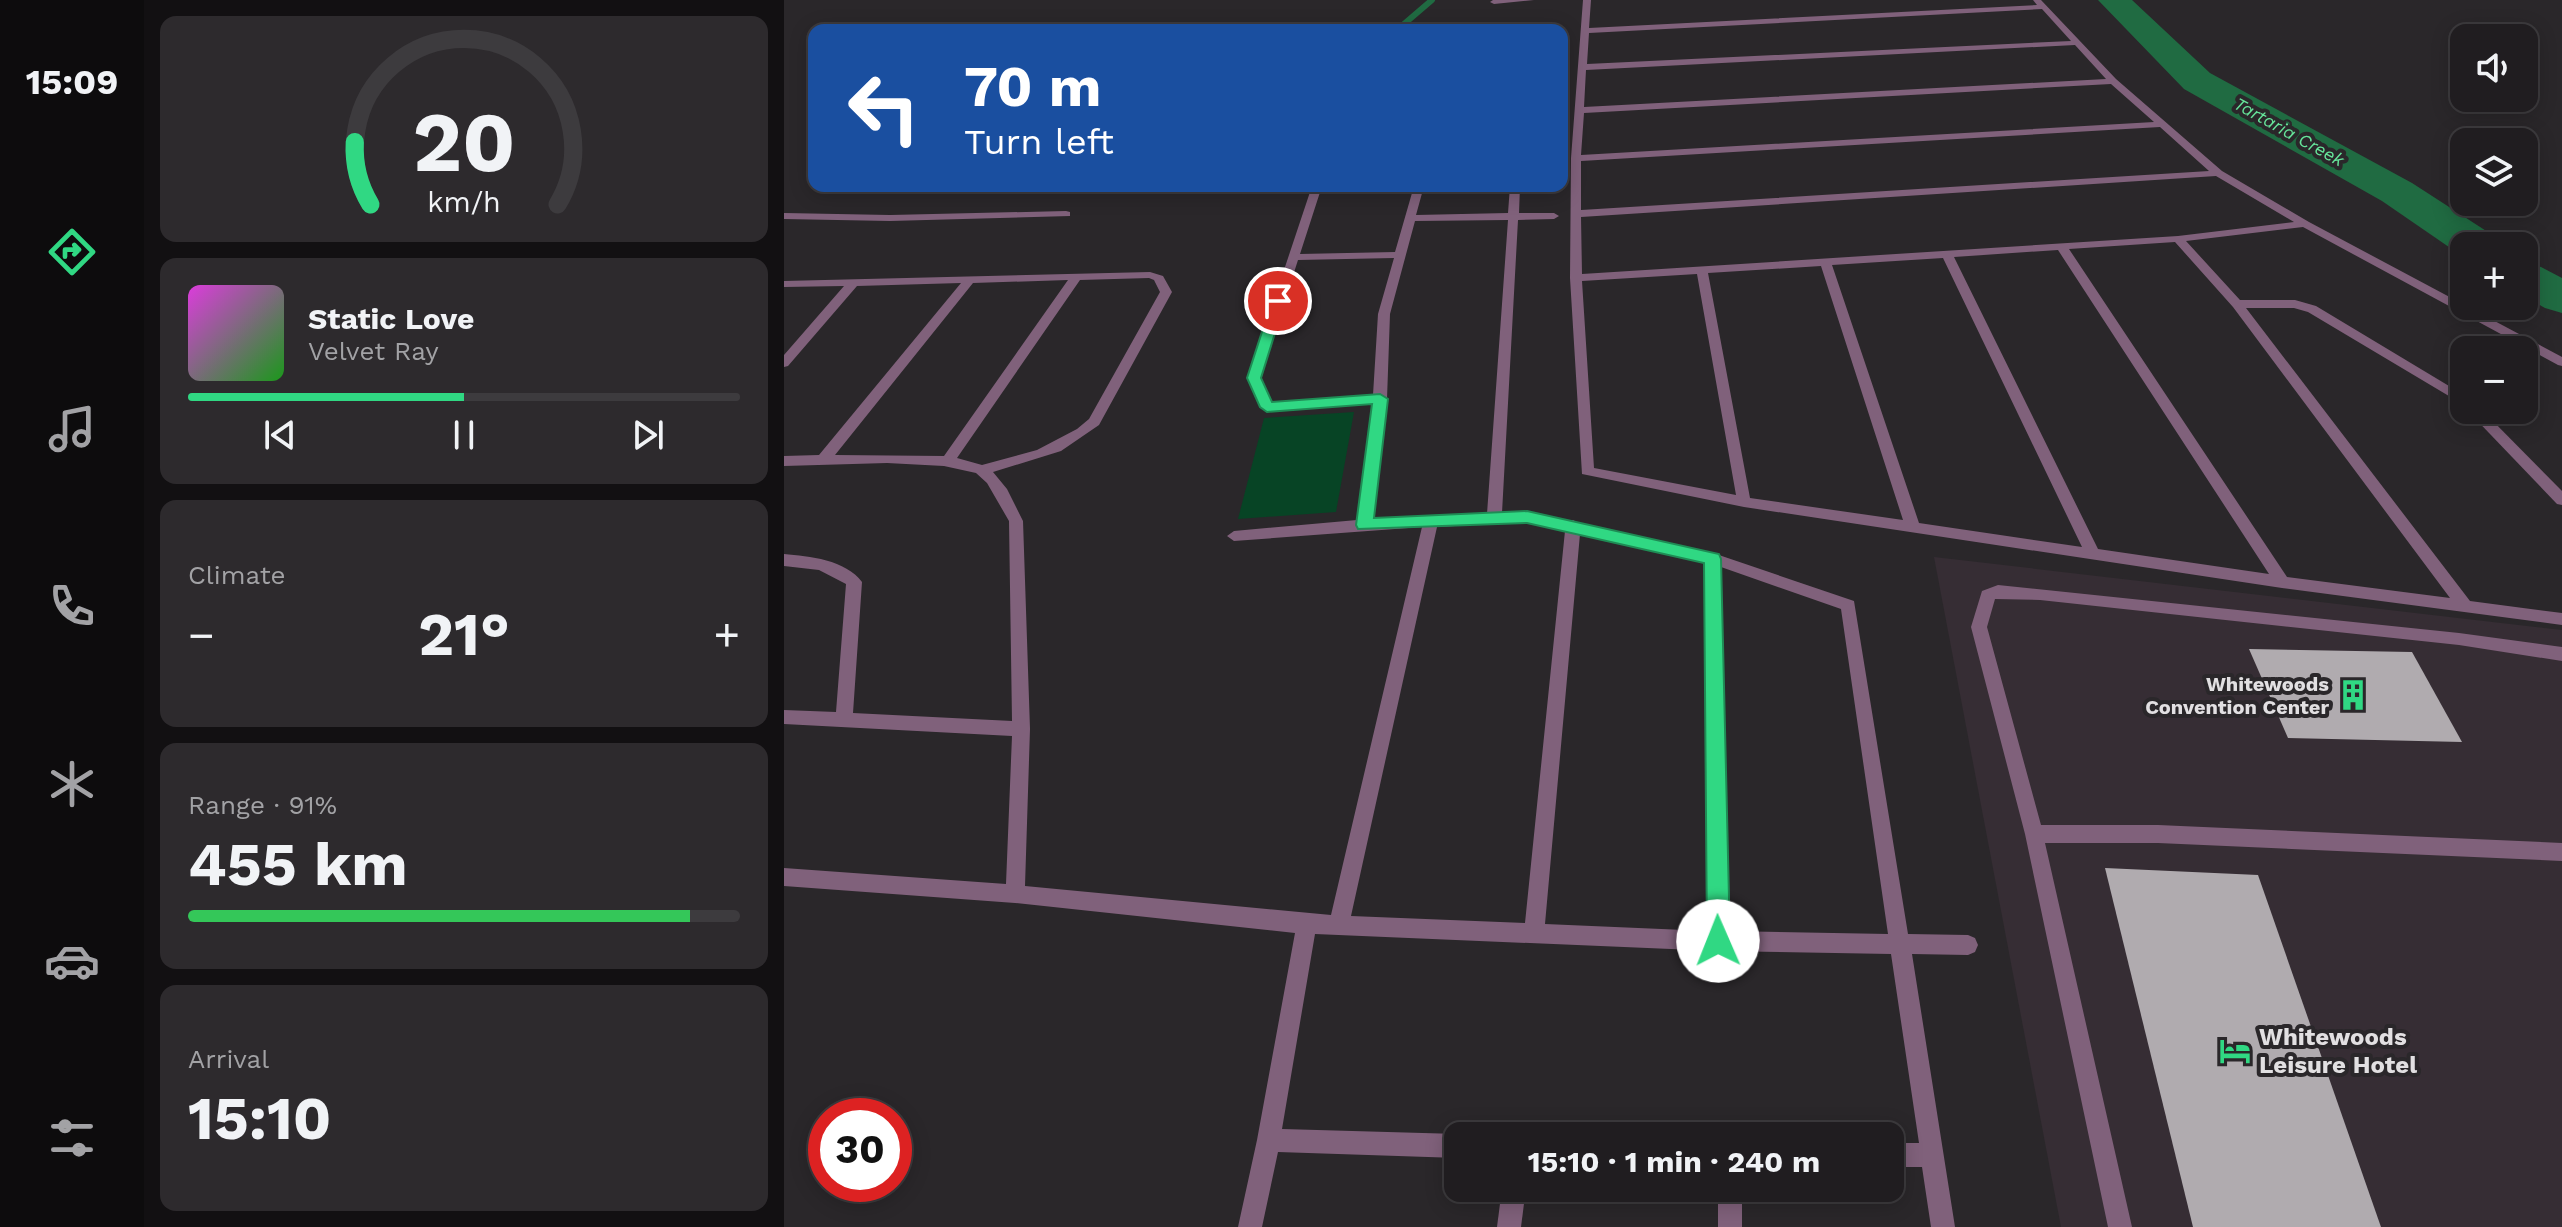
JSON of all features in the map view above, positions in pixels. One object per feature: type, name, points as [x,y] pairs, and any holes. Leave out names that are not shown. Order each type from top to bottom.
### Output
[{"type":"street","points":[[1494,2],[1530,0]]},
{"type":"street","points":[[1587,0],[1585,67],[1576,158],[1576,278],[1587,471],[1744,502],[2282,582],[2562,619]]},
{"type":"street","points":[[1584,31],[2040,3],[2113,81],[2218,173],[2305,224],[2562,362]]},
{"type":"street","points":[[1585,67],[2075,43]]},
{"type":"street","points":[[1581,110],[2113,81]]},
{"type":"street","points":[[1576,158],[2160,124]]},
{"type":"street","points":[[1576,214],[2218,173]]},
{"type":"street","points":[[1315,192],[1254,378],[1267,407],[1380,399]]},
{"type":"street","points":[[1364,525],[1380,399],[1384,314],[1418,192]]},
{"type":"street","points":[[1494,517],[1514,192]]},
{"type":"street","points":[[784,216],[890,218],[1066,214]]},
{"type":"street","points":[[1412,218],[1554,216]]},
{"type":"street","points":[[1576,278],[2178,239],[2305,224]]},
{"type":"street","points":[[2178,239],[2237,304],[2465,606]]},
{"type":"street","points":[[2061,246],[2282,582]]},
{"type":"street","points":[[1947,254],[2093,554]]},
{"type":"street","points":[[1295,257],[1400,255]]},
{"type":"street","points":[[1825,262],[1913,527]]},
{"type":"street","points":[[1702,272],[1744,502]]},
{"type":"street","points":[[784,284],[1150,275],[1159,278],[1166,292],[1094,422],[1080,436],[1035,457],[982,470],[949,460],[784,461]]},
{"type":"street","points":[[949,460],[1076,277]]},
{"type":"street","points":[[823,460],[970,279]]},
{"type":"street","points":[[784,363],[854,282]]},
{"type":"street","points":[[2237,304],[2295,304],[2312,309],[2450,393]]},
{"type":"street","points":[[2488,424],[2562,500]]},
{"type":"street","points":[[982,470],[1003,495],[1016,521],[1021,729],[1015,894]]},
{"type":"street","points":[[1234,536],[1364,525],[1527,517],[1713,559],[1848,605],[1943,1227]]},
{"type":"street","points":[[1339,925],[1430,523]]},
{"type":"street","points":[[1534,934],[1573,525]]},
{"type":"street","points":[[1713,559],[1718,941]]},
{"type":"street","points":[[784,560],[813,561],[839,571],[854,582],[844,721]]},
{"type":"street","points":[[2120,1227],[2034,834],[1979,627],[1988,595],[1998,591],[2056,595],[2459,639],[2562,654]]},
{"type":"street","points":[[784,717],[1021,729]]},
{"type":"street","points":[[2034,834],[2158,834],[2562,852]]},
{"type":"street","points":[[784,877],[1015,894],[1307,924],[1718,941],[1968,945]]},
{"type":"street","points":[[1250,1227],[1269,1140],[1307,924]]},
{"type":"street","points":[[1269,1140],[1444,1146]]},
{"type":"street","points":[[1904,1155],[1933,1155]]},
{"type":"street","points":[[1509,1227],[1512,1202]]},
{"type":"street","points":[[1730,1202],[1730,1227]]},
{"type":"shaded area","points":[[1934,557],[2562,630],[2562,1227],[2061,1227]]},
{"type":"green space","points":[[1354,412],[1336,512],[1238,519],[1264,418]]},
{"type":"building","name":"Whitewoods Convention Center","points":[[2249,649],[2412,652],[2462,742],[2288,738]]},
{"type":"building","name":"Whitewoods Leisure Hotel","points":[[2105,868],[2258,875],[2381,1227],[2193,1227]]},
{"type":"waterway","points":[[1404,24],[1432,0]]},
{"type":"waterway","name":"Tartaria Creek","points":[[2114,0],[2197,81],[2397,192],[2457,232]]},
{"type":"waterway","name":"Tartaria Creek","points":[[2538,285],[2562,298]]},
{"type":"place","name":"Whitewoods Convention Center","points":[[2353,695]]},
{"type":"place","name":"Whitewoods Leisure Hotel","points":[[2235,1051]]},
{"type":"route","points":[[1278,301],[1254,378],[1267,407],[1380,399],[1364,525],[1527,517],[1713,559],[1718,941]]}]
